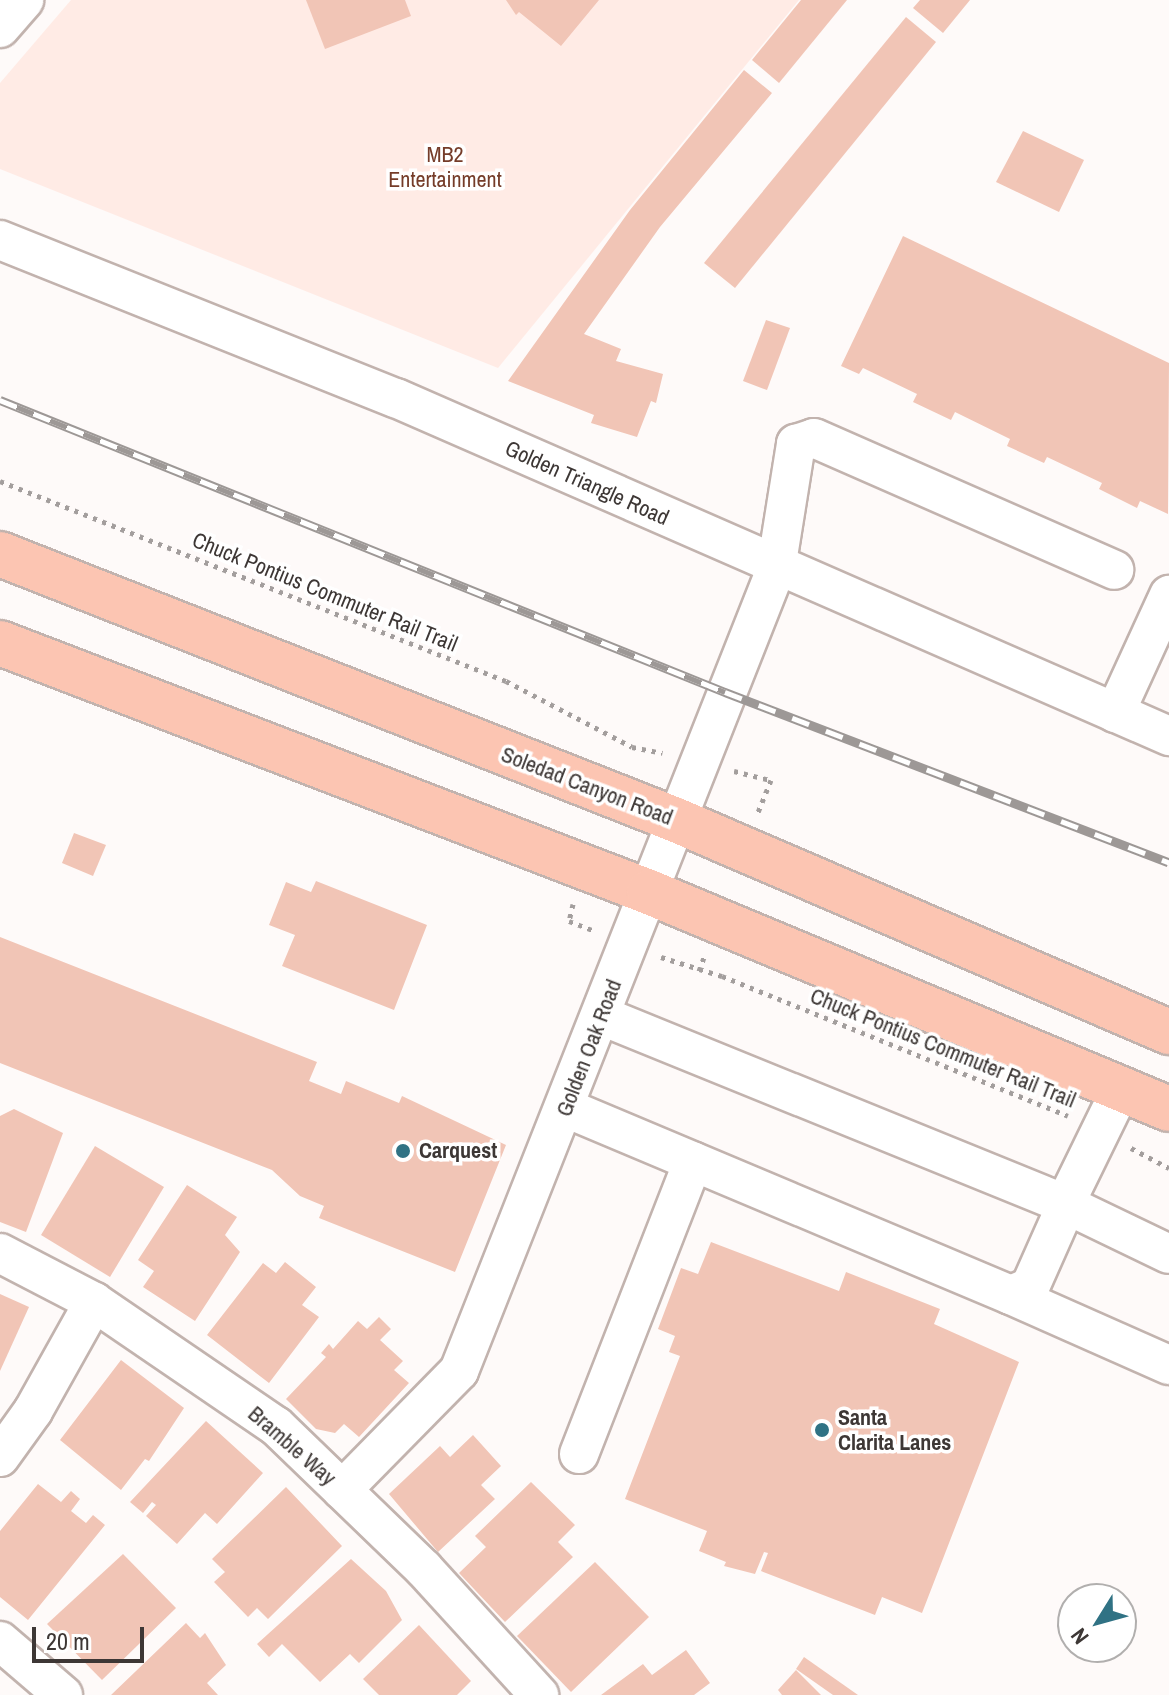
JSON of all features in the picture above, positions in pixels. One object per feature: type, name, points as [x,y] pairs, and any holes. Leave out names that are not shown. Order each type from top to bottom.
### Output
[{"type":"main road","name":"Soledad Canyon Road","points":[[0,554],[676,820],[1169,1032]]},
{"type":"main road","points":[[0,643],[649,892],[1169,1109]]},
{"type":"street","points":[[0,28],[24,0]]},
{"type":"street","name":"Golden Triangle Road","points":[[0,240],[396,398],[776,569],[1169,736]]},
{"type":"street","name":"Golden Oak Road","points":[[342,1490],[459,1371],[566,1108],[776,569],[796,444],[814,438],[1114,570]]},
{"type":"street","points":[[1115,713],[1167,595]]},
{"type":"street","points":[[602,1016],[1065,1204],[1169,1254]]},
{"type":"street","points":[[1011,1295],[1030,1287],[1065,1204],[1121,1089]]},
{"type":"street","points":[[566,1108],[1011,1295],[1169,1365]]},
{"type":"street","points":[[579,1454],[693,1161]]},
{"type":"street","name":"Bramble Way","points":[[0,1253],[94,1302],[276,1426],[424,1569],[539,1695]]},
{"type":"street","points":[[0,1457],[33,1411],[94,1302]]},
{"type":"street","points":[[0,1641],[63,1695]]},
{"type":"path","name":"Chuck Pontius Commuter Rail Trail","points":[[0,481],[506,681],[632,747]]},
{"type":"path","name":"Chuck Pontius Commuter Rail Trail","points":[[699,971],[856,1028],[1100,1133],[1169,1168]]},
{"type":"shaded area","name":"MB2 Entertainment","points":[[71,0],[799,0],[498,368],[0,169],[0,83]]},
{"type":"building","points":[[306,0],[405,0],[411,16],[325,49]]},
{"type":"building","points":[[506,0],[599,0],[561,46],[519,12],[516,15]]},
{"type":"building","points":[[801,0],[847,0],[779,83],[752,60]]},
{"type":"building","points":[[920,0],[970,0],[943,33],[913,8]]},
{"type":"building","points":[[906,17],[936,42],[735,288],[704,263]]},
{"type":"building","points":[[744,70],[772,93],[660,227],[584,334],[621,349],[616,361],[663,374],[656,403],[651,401],[637,437],[591,423],[594,415],[508,381],[630,210]]},
{"type":"building","points":[[1023,131],[1084,160],[1059,212],[996,182]]},
{"type":"building","points":[[903,236],[1169,363],[1168,514],[1140,501],[1137,508],[1099,489],[1102,483],[1047,457],[1044,463],[1007,446],[1010,439],[955,412],[951,420],[913,402],[917,394],[863,368],[859,374],[841,366]]},
{"type":"building","points":[[766,320],[790,328],[767,390],[743,381]]},
{"type":"building","points":[[74,833],[106,845],[93,876],[62,863]]},
{"type":"building","points":[[316,881],[427,925],[394,1010],[282,966],[295,935],[269,925],[286,882],[311,892]]},
{"type":"building","points":[[0,937],[317,1062],[309,1081],[341,1094],[346,1081],[399,1103],[402,1096],[506,1145],[455,1272],[319,1218],[324,1206],[300,1196],[272,1170],[0,1063]]},
{"type":"building","points":[[14,1109],[63,1133],[26,1232],[0,1222],[0,1116]]},
{"type":"building","points":[[95,1146],[164,1187],[110,1277],[41,1235]]},
{"type":"building","points":[[187,1185],[237,1217],[225,1235],[240,1252],[195,1321],[143,1287],[154,1271],[138,1260]]},
{"type":"building","name":"Santa Clarita Lanes","points":[[711,1242],[839,1291],[846,1272],[940,1309],[934,1324],[1019,1362],[922,1613],[882,1597],[875,1615],[761,1571],[768,1553],[764,1552],[755,1574],[724,1566],[726,1562],[699,1551],[707,1531],[625,1499],[680,1356],[669,1352],[675,1336],[658,1329],[681,1268],[698,1274]]},
{"type":"building","points":[[285,1262],[316,1287],[302,1305],[319,1317],[269,1383],[207,1335],[263,1263],[276,1273]]},
{"type":"building","points":[[0,1294],[29,1307],[0,1371]]},
{"type":"building","points":[[379,1317],[391,1329],[380,1340],[403,1361],[394,1370],[409,1383],[359,1437],[344,1424],[335,1433],[316,1429],[286,1399],[326,1357],[321,1353],[329,1344],[333,1349],[358,1321],[367,1329]]},
{"type":"building","points":[[121,1360],[184,1408],[149,1461],[145,1459],[121,1490],[60,1440]]},
{"type":"building","points":[[206,1421],[263,1473],[217,1524],[205,1513],[177,1544],[146,1516],[156,1505],[152,1502],[143,1513],[130,1502]]},
{"type":"building","points":[[473,1435],[501,1466],[481,1485],[495,1499],[438,1552],[389,1494],[440,1446],[450,1457]]},
{"type":"building","points":[[531,1482],[575,1525],[558,1542],[573,1557],[505,1622],[459,1573],[486,1547],[475,1536]]},
{"type":"building","points":[[38,1484],[61,1502],[71,1491],[80,1499],[71,1511],[86,1523],[93,1515],[105,1525],[28,1620],[0,1597],[0,1531]]},
{"type":"building","points":[[286,1487],[342,1546],[268,1619],[257,1608],[248,1617],[214,1582],[225,1572],[212,1559]]},
{"type":"building","points":[[123,1554],[176,1608],[102,1680],[47,1624]]},
{"type":"building","points":[[351,1559],[386,1591],[402,1620],[359,1663],[350,1654],[320,1682],[282,1644],[269,1657],[257,1644]]},
{"type":"building","points":[[595,1562],[649,1617],[571,1692],[517,1636]]},
{"type":"building","points":[[186,1623],[200,1638],[205,1633],[226,1665],[207,1683],[218,1695],[111,1695]]},
{"type":"building","points":[[419,1625],[471,1681],[457,1695],[379,1695],[363,1679]]},
{"type":"building","points":[[686,1650],[710,1683],[694,1695],[601,1695],[643,1664],[652,1675]]},
{"type":"building","points":[[804,1657],[858,1695],[833,1695],[796,1669]]},
{"type":"building","points":[[796,1670],[821,1695],[782,1695],[778,1690]]},
{"type":"railway","points":[[0,400],[725,692],[1169,862]]},
{"type":"place","name":"Carquest","points":[[403,1151]]},
{"type":"place","name":"Santa Clarita Lanes","points":[[822,1430]]}]
